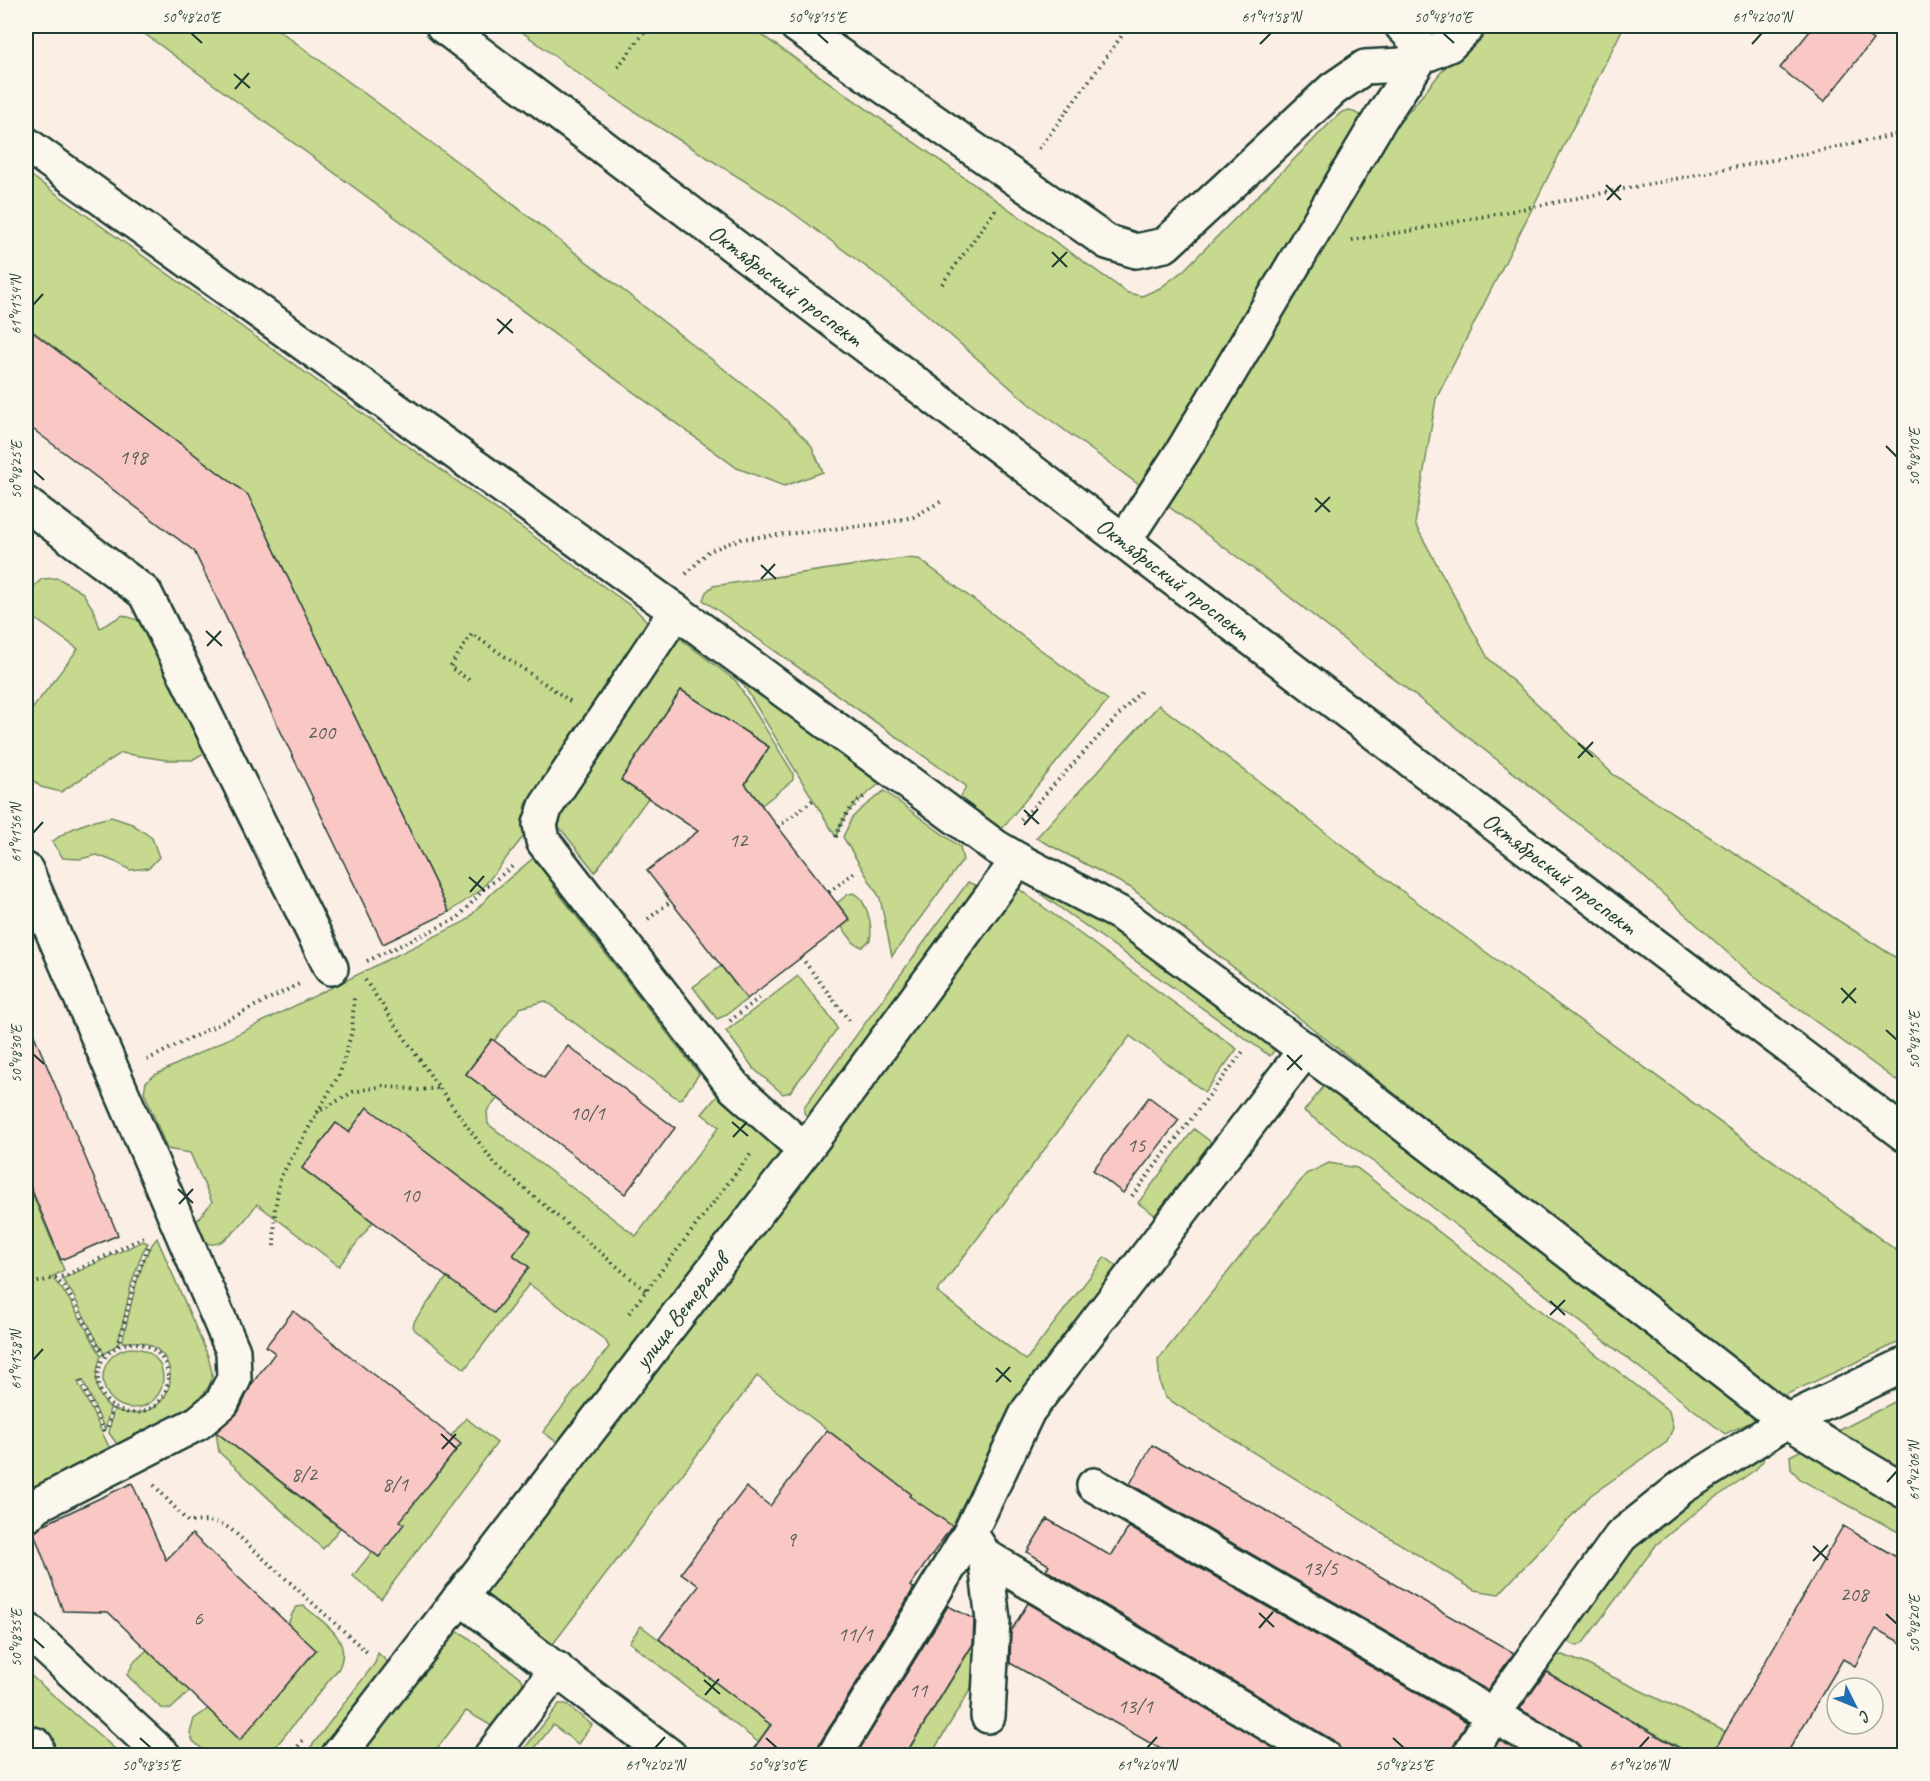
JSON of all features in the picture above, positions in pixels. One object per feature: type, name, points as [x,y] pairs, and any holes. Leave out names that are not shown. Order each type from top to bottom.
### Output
[{"type":"street","name":"Октябрьский проспект","points":[[443,26],[1905,1134]]},
{"type":"street","points":[[797,26],[1107,242],[1136,251],[1165,245],[1333,89],[1365,67],[1402,65],[1449,45],[1468,26]]},
{"type":"street","points":[[1124,541],[1184,449],[1380,118],[1421,57],[1416,39],[1402,26]]},
{"type":"street","points":[[26,144],[676,611],[996,847],[1018,861],[1121,914],[1306,1049],[1787,1421],[1905,1491]]},
{"type":"street","points":[[26,504],[145,593],[343,978]]},
{"type":"street","points":[[676,611],[546,806],[540,824],[543,841],[734,1087],[805,1150]]},
{"type":"street","name":"улица Ветеранов","points":[[338,1755],[805,1150],[1018,861]]},
{"type":"street","points":[[26,870],[232,1351],[234,1379],[222,1403],[198,1423],[37,1505],[26,1516]]},
{"type":"street","points":[[834,1755],[977,1545],[1028,1411],[1306,1049]]},
{"type":"street","points":[[1469,1755],[1493,1714],[1621,1536],[1682,1487],[1787,1421],[1905,1365]]},
{"type":"street","points":[[1094,1485],[1564,1755]]},
{"type":"street","points":[[977,1545],[993,1620],[988,1716]]},
{"type":"street","points":[[977,1545],[1323,1755]]},
{"type":"street","points":[[460,1597],[670,1755]]},
{"type":"street","points":[[26,1629],[164,1755]]},
{"type":"street","points":[[491,1755],[557,1669]]},
{"type":"street","points":[[26,1742],[36,1745],[33,1755]]},
{"type":"path","points":[[618,67],[649,26]]},
{"type":"path","points":[[942,284],[1129,26]]},
{"type":"path","points":[[1347,241],[1788,158],[1905,133]]},
{"type":"path","points":[[676,611],[686,574],[709,551],[740,539],[879,524],[913,517],[944,500]]},
{"type":"path","points":[[469,680],[450,668],[472,634],[601,723]]},
{"type":"path","points":[[1019,822],[1143,688]]},
{"type":"path","points":[[836,837],[846,813],[852,805],[867,794]]},
{"type":"path","points":[[778,826],[813,800]]},
{"type":"path","points":[[366,962],[458,918],[483,890],[543,841]]},
{"type":"path","points":[[828,892],[856,871]]},
{"type":"path","points":[[643,922],[671,901]]},
{"type":"path","points":[[801,957],[850,1023]]},
{"type":"path","points":[[114,1076],[343,978],[352,1031],[340,1073],[280,1178],[275,1209],[274,1246]]},
{"type":"path","points":[[723,1026],[760,997]]},
{"type":"path","points":[[391,1016],[494,1163],[646,1291]]},
{"type":"path","points":[[1132,1196],[1246,1047]]},
{"type":"path","points":[[316,1113],[353,1092],[383,1086],[419,1090],[440,1088]]},
{"type":"path","points":[[26,1285],[67,1275],[147,1235]]},
{"type":"path","points":[[118,1346],[144,1253],[153,1238]]},
{"type":"path","points":[[55,1278],[66,1289],[105,1357]]},
{"type":"path","points":[[134,1342],[154,1349],[163,1357],[168,1368],[169,1380],[162,1397],[149,1410],[137,1413],[125,1412],[113,1407],[104,1399],[99,1389],[100,1367],[105,1357],[118,1346],[134,1342]]},
{"type":"path","points":[[81,1381],[105,1435],[113,1407]]},
{"type":"path","points":[[152,1483],[188,1522],[222,1522],[369,1654]]},
{"type":"path","points":[[994,1755],[996,1752],[1008,1751],[1014,1755]]},
{"type":"green space","points":[[134,26],[273,26],[486,183],[775,409],[811,445],[823,472],[784,486],[737,468]]},
{"type":"green space","points":[[514,26],[749,26],[1128,293],[1142,296],[1160,288],[1184,270],[1342,112],[1349,110],[1390,128],[1396,127],[1479,26],[1624,26],[1436,399],[1415,524],[1488,658],[1614,775],[1904,963],[1904,1086],[1752,975],[1631,865],[1263,576],[1029,404],[880,277],[781,204],[646,119],[576,72]]},
{"type":"green space","points":[[26,172],[635,609],[646,620],[648,630],[626,664],[526,804],[524,821],[527,832],[481,890],[449,912],[260,520],[194,551],[241,490],[26,326]]},
{"type":"green space","points":[[905,558],[919,559],[1108,700],[999,832],[963,805],[960,799],[966,786],[703,600],[706,592],[713,586]]},
{"type":"green space","points":[[58,578],[83,593],[93,609],[100,628],[123,615],[143,622],[214,747],[192,760],[166,760],[121,753],[61,792],[41,787],[28,776],[26,717],[78,649],[31,616],[26,623],[26,593],[42,579]]},
{"type":"green space","points":[[678,637],[736,681],[793,773],[793,780],[762,805],[745,784],[769,747],[681,690],[621,780],[648,798],[595,872],[556,823],[556,815]]},
{"type":"green space","points":[[738,676],[882,782],[849,811],[836,837]]},
{"type":"green space","points":[[1159,705],[1406,894],[1904,1256],[1904,1340],[1779,1398],[1312,1028],[1131,888],[1036,838]]},
{"type":"green space","points":[[884,791],[960,847],[963,860],[892,956],[880,898],[843,837],[852,818]]},
{"type":"green space","points":[[111,817],[132,824],[152,838],[159,857],[149,868],[130,870],[97,855],[80,859],[63,858],[52,842],[80,826]]},
{"type":"green space","points":[[543,850],[557,878],[553,886],[699,1074],[682,1098],[678,1099],[545,1001],[520,1008],[466,1073],[498,1098],[487,1111],[488,1124],[636,1236],[719,1127],[702,1114],[721,1093],[790,1148],[565,1442],[555,1441],[543,1432],[609,1347],[605,1340],[529,1284],[465,1369],[415,1330],[413,1326],[447,1277],[529,1267],[513,1255],[531,1231],[367,1108],[349,1132],[336,1123],[302,1168],[373,1222],[339,1266],[257,1204],[242,1224],[227,1238],[219,1243],[205,1242],[193,1226],[212,1202],[190,1153],[167,1149],[144,1092],[146,1082],[155,1075],[466,921],[493,892]]},
{"type":"green space","points":[[968,882],[987,891],[816,1119],[808,1117],[804,1113],[804,1107]]},
{"type":"green space","points":[[1012,884],[1237,1049],[1205,1092],[1130,1036],[937,1292],[1026,1360],[1105,1257],[1118,1267],[1016,1399],[952,1526],[924,1507],[758,1742],[629,1642],[641,1626],[749,1707],[911,1494],[757,1376],[553,1644],[483,1592]]},
{"type":"green space","points":[[1057,891],[1121,927],[1280,1043],[1270,1056],[1042,895]]},
{"type":"green space","points":[[853,893],[862,901],[870,921],[870,940],[862,947],[854,943],[841,926],[850,919],[837,903]]},
{"type":"green space","points":[[721,966],[747,999],[717,1019],[693,987]]},
{"type":"green space","points":[[798,976],[837,1029],[790,1092],[783,1094],[754,1069],[726,1031]]},
{"type":"green space","points":[[1328,1081],[1762,1417],[1725,1434],[1391,1175],[1304,1111]]},
{"type":"green space","points":[[1194,1129],[1211,1142],[1155,1215],[1138,1203]]},
{"type":"green space","points":[[1329,1163],[1357,1168],[1669,1411],[1673,1428],[1667,1442],[1591,1495],[1499,1594],[1474,1590],[1166,1398],[1160,1384],[1158,1360],[1306,1174]]},
{"type":"green space","points":[[26,1179],[64,1270],[52,1277],[68,1298],[101,1356],[96,1384],[100,1396],[110,1408],[105,1430],[83,1380],[78,1382],[111,1451],[26,1498]]},
{"type":"green space","points":[[157,1238],[208,1356],[212,1375],[209,1386],[189,1407],[120,1445],[109,1433],[113,1412],[115,1410],[134,1413],[149,1410],[161,1401],[168,1390],[170,1376],[167,1363],[159,1351],[142,1342],[122,1342],[140,1272],[150,1247]]},
{"type":"green space","points":[[143,1241],[148,1243],[142,1253],[131,1285],[118,1344],[104,1354],[72,1293],[62,1279]]},
{"type":"green space","points":[[127,1348],[139,1348],[150,1353],[158,1361],[163,1378],[161,1390],[150,1403],[139,1408],[127,1408],[116,1403],[108,1395],[103,1384],[103,1372],[108,1361],[116,1353]]},
{"type":"green space","points":[[1904,1397],[1904,1535],[1801,1480],[1791,1469],[1790,1456]]},
{"type":"green space","points":[[466,1418],[497,1443],[381,1599],[353,1576],[372,1552],[379,1557],[394,1517],[434,1479],[460,1444],[451,1436]]},
{"type":"green space","points":[[216,1432],[340,1528],[323,1549],[219,1452]]},
{"type":"green space","points":[[1758,1452],[1764,1456],[1756,1469],[1700,1509],[1657,1544],[1583,1643],[1577,1646],[1566,1641],[1568,1633],[1629,1548],[1666,1516]]},
{"type":"green space","points":[[304,1606],[327,1625],[339,1640],[342,1657],[339,1668],[269,1755],[209,1755],[193,1741],[190,1733],[194,1719],[208,1709],[240,1740],[293,1612],[297,1607]]},
{"type":"green space","points":[[985,1625],[982,1670],[931,1755],[905,1756]]},
{"type":"green space","points":[[455,1631],[465,1635],[522,1679],[525,1692],[498,1725],[490,1725],[466,1711],[432,1755],[352,1756]]},
{"type":"green space","points":[[147,1650],[190,1691],[171,1709],[161,1708],[127,1675],[134,1662]]},
{"type":"green space","points":[[378,1653],[393,1667],[339,1755],[304,1756],[375,1663]]},
{"type":"green space","points":[[1563,1655],[1726,1732],[1767,1755],[1693,1755],[1548,1673],[1549,1663],[1555,1656]]},
{"type":"green space","points":[[29,1674],[122,1755],[40,1755],[26,1729],[26,1680]]},
{"type":"green space","points":[[559,1704],[566,1704],[592,1725],[578,1744],[553,1725],[531,1753],[525,1748]]},
{"type":"building","points":[[1814,26],[1854,26],[1873,40],[1824,102],[1780,68]]},
{"type":"building","points":[[26,327],[248,495],[449,912],[383,944],[194,551],[26,424]]},
{"type":"building","points":[[681,690],[769,747],[745,784],[850,920],[747,999],[647,871],[698,831],[621,780]]},
{"type":"building","points":[[26,1016],[118,1235],[61,1260],[26,1176]]},
{"type":"building","points":[[492,1039],[544,1078],[568,1046],[675,1128],[625,1194],[466,1074]]},
{"type":"building","points":[[1149,1097],[1179,1120],[1123,1193],[1093,1170]]},
{"type":"building","points":[[367,1107],[531,1232],[513,1255],[529,1267],[494,1313],[302,1168],[336,1123],[349,1132]]},
{"type":"building","points":[[293,1311],[461,1444],[400,1521],[404,1524],[379,1557],[216,1432],[239,1411],[251,1385],[275,1353],[266,1346]]},
{"type":"building","points":[[827,1430],[911,1494],[909,1496],[952,1526],[910,1586],[914,1588],[818,1746],[815,1755],[749,1755],[771,1725],[659,1639],[699,1586],[681,1573],[746,1487],[770,1506]]},
{"type":"building","points":[[1152,1445],[1514,1653],[1487,1690],[1130,1484]]},
{"type":"building","points":[[132,1483],[166,1560],[192,1534],[316,1650],[240,1740],[108,1612],[63,1611],[34,1533],[45,1524]]},
{"type":"building","points":[[1047,1519],[1111,1556],[1129,1527],[1467,1722],[1450,1755],[1342,1755],[1339,1746],[1333,1740],[1046,1570],[1049,1565],[1027,1552]]},
{"type":"building","points":[[1843,1526],[1905,1562],[1905,1645],[1876,1629],[1855,1666],[1843,1659],[1833,1676],[1825,1676],[1825,1689],[1786,1755],[1712,1755]]},
{"type":"building","points":[[1028,1603],[1285,1755],[1171,1755],[1010,1663],[1011,1631]]},
{"type":"building","points":[[948,1606],[974,1619],[973,1644],[905,1755],[856,1755]]},
{"type":"building","points":[[1546,1672],[1691,1755],[1583,1755],[1580,1746],[1573,1740],[1520,1709]]},
{"type":"building","points":[[1499,1740],[1526,1755],[1491,1755]]}]
